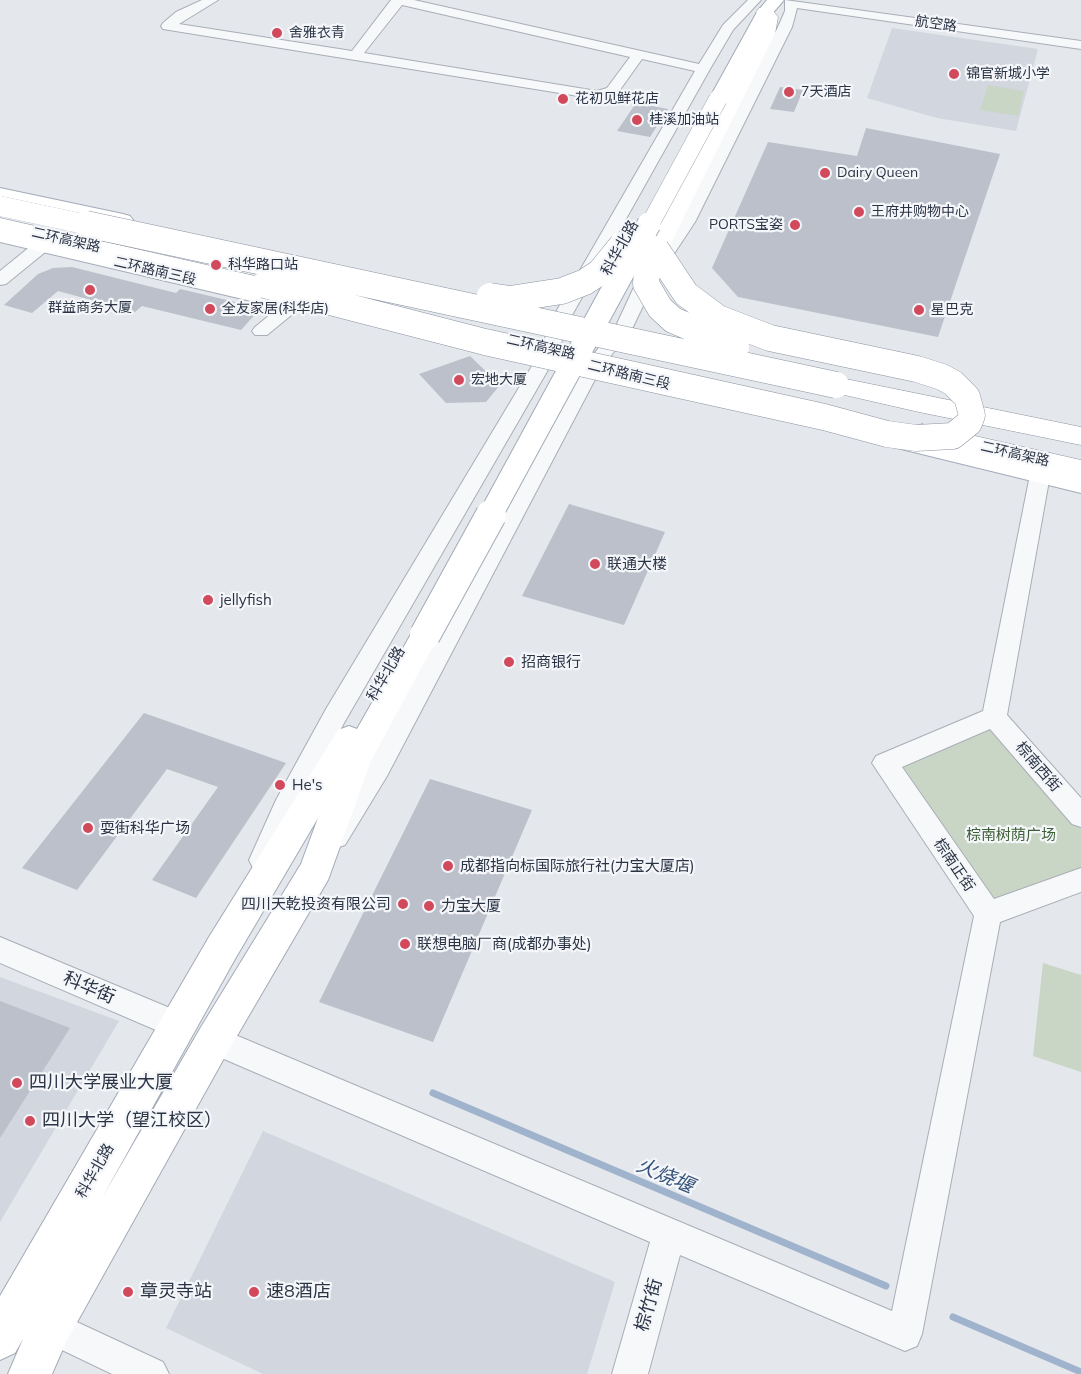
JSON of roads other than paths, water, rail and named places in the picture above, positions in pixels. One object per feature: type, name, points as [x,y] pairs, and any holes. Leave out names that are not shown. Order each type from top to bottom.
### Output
[{"type":"highway","points":[[772,2],[766,34],[656,249],[647,269],[646,284],[660,308],[673,320],[699,333],[836,385]]},
{"type":"highway","points":[[10,209],[76,213],[510,298],[541,296],[585,282],[600,272],[622,245]]},
{"type":"highway","name":"二环高架路","points":[[10,209],[919,404],[1081,435]]},
{"type":"highway","name":"二环高架路","points":[[0,225],[1081,469]]},
{"type":"highway","points":[[264,285],[485,342],[824,417],[887,434],[916,438],[953,436],[969,423],[972,415],[967,397],[953,383],[942,377],[917,369],[770,338],[718,318],[686,294],[656,249]]},
{"type":"highway","points":[[919,404],[1081,445]]},
{"type":"highway","points":[[891,426],[1081,457]]},
{"type":"main road","name":"科华北路","points":[[30,1374],[51,1327],[214,1040],[316,870],[356,759],[418,634],[622,245],[710,98],[772,2]]},
{"type":"main road","points":[[418,634],[710,98]]},
{"type":"main road","points":[[0,194],[277,252],[623,329],[1081,435]]},
{"type":"main road","name":"二环路南三段","points":[[0,236],[294,304],[593,366],[1081,484]]},
{"type":"main road","name":"科华北路","points":[[0,1338],[222,948],[418,634]]},
{"type":"street","points":[[212,0],[181,15],[168,26],[597,95],[612,91],[639,54]]},
{"type":"street","points":[[355,56],[398,0],[703,69]]},
{"type":"street","points":[[222,948],[285,808],[335,716],[547,356],[561,317],[703,69],[728,28],[772,2],[791,11],[687,222],[643,287],[623,329],[593,366],[378,770],[316,870]]},
{"type":"street","name":"航空路","points":[[772,2],[1081,45]]},
{"type":"street","points":[[0,280],[43,245]]},
{"type":"street","points":[[261,331],[294,304]]},
{"type":"street","points":[[994,717],[1040,475]]},
{"type":"street","name":"棕南西街","points":[[994,717],[1081,816]]},
{"type":"street","name":"棕南正街","points":[[988,914],[885,764],[994,717]]},
{"type":"street","points":[[214,1040],[905,1334],[988,914],[1081,880]]},
{"type":"street","name":"科华街","points":[[0,950],[179,1026]]},
{"type":"street","name":"棕竹街","points":[[630,1374],[669,1235]]},
{"type":"street","points":[[51,1327],[151,1374]]},
{"type":"waterway","name":"火烧堰","points":[[433,1093],[886,1286]]},
{"type":"waterway","name":"火烧堰","points":[[953,1317],[1081,1372]]},
{"type":"place","name":"舍雅衣青","points":[[277,33]]},
{"type":"place","name":"锦官新城小学","points":[[954,74]]},
{"type":"place","name":"7天酒店","points":[[789,92]]},
{"type":"place","name":"花初见鲜花店","points":[[563,99]]},
{"type":"place","name":"桂溪加油站","points":[[637,120]]},
{"type":"place","name":"Dairy Queen","points":[[825,173]]},
{"type":"place","name":"王府井购物中心","points":[[859,212]]},
{"type":"place","name":"PORTS宝姿","points":[[795,225]]},
{"type":"place","name":"科华路口站","points":[[216,265]]},
{"type":"place","name":"群益商务大厦","points":[[90,290]]},
{"type":"place","name":"全友家居(科华店)","points":[[210,309]]},
{"type":"place","name":"星巴克","points":[[919,310]]},
{"type":"place","name":"宏地大厦","points":[[459,380]]},
{"type":"place","name":"联通大楼","points":[[595,564]]},
{"type":"place","name":"jellyfish","points":[[208,600]]},
{"type":"place","name":"招商银行","points":[[509,662]]},
{"type":"place","name":"He's","points":[[280,785]]},
{"type":"place","name":"耍街科华广场","points":[[88,828]]},
{"type":"place","name":"成都指向标国际旅行社(力宝大厦店)","points":[[448,866]]},
{"type":"place","name":"四川天乾投资有限公司","points":[[403,904]]},
{"type":"place","name":"力宝大厦","points":[[429,906]]},
{"type":"place","name":"联想电脑厂商(成都办事处)","points":[[405,944]]},
{"type":"place","name":"四川大学展业大厦","points":[[17,1083]]},
{"type":"place","name":"四川大学（望江校区）","points":[[30,1121]]},
{"type":"place","name":"章灵寺站","points":[[128,1292]]},
{"type":"place","name":"速8酒店","points":[[254,1292]]},
{"type":"park label","name":"棕南树荫广场","points":[[1011,835]]}]
